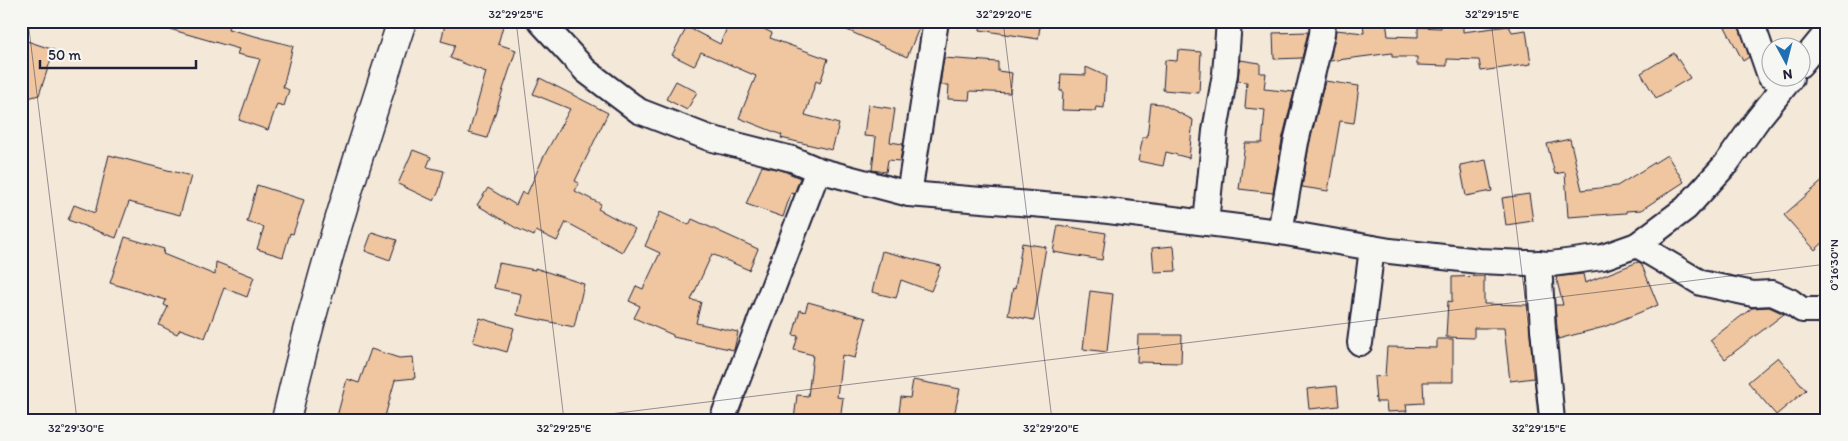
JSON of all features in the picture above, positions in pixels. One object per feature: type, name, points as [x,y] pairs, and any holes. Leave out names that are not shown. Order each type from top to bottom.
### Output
[{"type":"street","points":[[286,420],[303,346],[360,149],[402,21]]},
{"type":"street","points":[[540,21],[586,72],[640,110],[709,138],[909,194],[1092,209],[1280,232],[1372,248],[1479,261],[1551,264],[1603,257],[1637,245],[1686,208],[1726,164],[1773,88]]},
{"type":"street","points":[[909,194],[936,21]]},
{"type":"street","points":[[1206,223],[1215,130],[1225,74],[1230,21]]},
{"type":"street","points":[[1280,232],[1296,142],[1322,34],[1323,21]]},
{"type":"street","points":[[1751,21],[1760,42]]},
{"type":"street","points":[[1810,53],[1827,32]]},
{"type":"street","points":[[722,420],[818,170]]},
{"type":"street","points":[[1637,245],[1701,283],[1753,294],[1772,293],[1790,301],[1802,310],[1827,310]]},
{"type":"street","points":[[1360,343],[1372,248]]},
{"type":"street","points":[[1539,263],[1543,330],[1552,420]]},
{"type":"building","points":[[159,21],[230,21],[228,29],[293,46],[283,87],[289,90],[284,106],[277,104],[268,130],[239,120],[260,59],[237,54],[239,49],[159,26]]},
{"type":"building","points":[[446,21],[487,21],[503,26],[498,44],[516,50],[487,138],[469,133],[486,72],[450,58],[455,45],[441,41]]},
{"type":"building","points":[[730,21],[769,21],[764,29],[772,33],[770,38],[828,59],[820,83],[816,81],[805,115],[839,124],[832,150],[781,138],[782,135],[739,118],[756,76],[701,52],[694,66],[672,55],[687,27],[720,44]]},
{"type":"building","points":[[827,21],[922,21],[907,57]]},
{"type":"building","points":[[981,21],[1041,21],[1038,39],[980,30]]},
{"type":"building","points":[[1363,21],[1386,21],[1388,36],[1418,37],[1418,27],[1441,28],[1441,21],[1463,21],[1463,32],[1509,26],[1512,32],[1526,30],[1531,64],[1481,71],[1479,60],[1447,59],[1447,66],[1417,65],[1417,57],[1392,57],[1392,53],[1330,61],[1336,30],[1364,33]]},
{"type":"building","points":[[1738,21],[1749,57],[1743,61],[1725,27]]},
{"type":"building","points":[[1308,32],[1302,58],[1274,59],[1273,33]]},
{"type":"building","points":[[21,39],[54,50],[39,95],[21,100]]},
{"type":"building","points":[[1178,50],[1201,52],[1199,93],[1163,90],[1165,60],[1177,61]]},
{"type":"building","points":[[1674,53],[1690,78],[1656,98],[1641,73]]},
{"type":"building","points":[[944,58],[998,62],[998,71],[1012,73],[1010,93],[970,91],[969,100],[948,99],[949,85],[940,85]]},
{"type":"building","points":[[1240,60],[1260,63],[1260,73],[1266,73],[1264,89],[1294,92],[1282,140],[1273,193],[1239,189],[1245,143],[1262,143],[1265,110],[1245,108],[1247,82],[1238,81]]},
{"type":"building","points":[[1086,67],[1106,76],[1104,108],[1096,107],[1095,111],[1062,110],[1063,91],[1060,91],[1061,74],[1086,75]]},
{"type":"building","points":[[540,78],[608,113],[575,181],[579,183],[575,191],[601,204],[598,209],[635,229],[622,252],[566,222],[557,241],[536,231],[534,236],[516,228],[477,205],[488,188],[516,205],[522,192],[527,194],[544,156],[570,109],[533,94]]},
{"type":"building","points":[[676,81],[697,92],[687,110],[666,99]]},
{"type":"building","points":[[1325,81],[1359,86],[1354,123],[1340,121],[1328,191],[1302,187],[1309,145]]},
{"type":"building","points":[[1151,103],[1162,104],[1193,120],[1189,158],[1166,152],[1163,166],[1138,161],[1143,137],[1147,137]]},
{"type":"building","points":[[868,105],[895,109],[890,142],[903,144],[900,161],[888,160],[886,172],[872,170],[876,137],[864,136]]},
{"type":"building","points":[[1570,139],[1582,190],[1617,186],[1667,155],[1684,182],[1641,210],[1626,211],[1626,213],[1568,217],[1565,172],[1555,174],[1547,144]]},
{"type":"building","points":[[413,150],[431,157],[427,167],[444,171],[439,191],[434,201],[398,184]]},
{"type":"building","points":[[109,155],[191,176],[180,215],[129,202],[116,238],[68,220],[74,205],[95,213]]},
{"type":"building","points":[[1486,160],[1492,191],[1466,196],[1460,165]]},
{"type":"building","points":[[762,166],[781,170],[800,178],[794,194],[791,193],[783,217],[746,204]]},
{"type":"building","points":[[1827,177],[1827,239],[1815,250],[1784,215]]},
{"type":"building","points":[[257,185],[304,200],[293,234],[290,233],[283,257],[257,249],[264,227],[247,222]]},
{"type":"building","points":[[1529,194],[1533,221],[1506,225],[1502,198]]},
{"type":"building","points":[[660,212],[689,225],[692,219],[758,249],[749,270],[712,254],[691,300],[701,302],[696,323],[738,332],[734,350],[673,337],[673,335],[634,318],[640,306],[629,301],[636,286],[643,289],[660,253],[645,246]]},
{"type":"building","points":[[1058,225],[1106,233],[1102,260],[1053,252]]},
{"type":"building","points":[[372,232],[397,240],[390,260],[365,251]]},
{"type":"building","points":[[125,237],[164,249],[163,254],[215,275],[216,262],[254,277],[247,297],[224,288],[205,338],[180,329],[177,334],[159,325],[168,307],[164,305],[166,300],[110,283]]},
{"type":"building","points":[[1022,243],[1046,247],[1034,320],[1008,315],[1013,288],[1015,289]]},
{"type":"building","points":[[1174,246],[1176,271],[1154,272],[1152,248]]},
{"type":"building","points":[[882,251],[941,266],[931,291],[901,280],[896,298],[872,292]]},
{"type":"building","points":[[1638,262],[1641,263],[1658,305],[1604,327],[1558,339],[1555,305],[1563,305],[1556,277],[1583,274],[1585,283]]},
{"type":"building","points":[[499,263],[535,270],[535,268],[584,284],[574,327],[517,315],[521,294],[494,288]]},
{"type":"building","points":[[1484,276],[1484,304],[1528,305],[1534,378],[1510,381],[1504,328],[1474,328],[1474,338],[1446,337],[1448,301],[1452,302],[1452,277]]},
{"type":"building","points":[[1090,291],[1113,294],[1107,352],[1083,349]]},
{"type":"building","points":[[808,302],[866,318],[855,358],[842,355],[837,397],[843,398],[840,420],[794,420],[797,395],[808,396],[813,355],[794,350],[798,336],[793,335],[800,310],[805,312]]},
{"type":"building","points":[[1769,307],[1784,314],[1725,359],[1710,340],[1752,308]]},
{"type":"building","points":[[480,318],[514,328],[507,352],[473,342]]},
{"type":"building","points":[[1138,335],[1182,335],[1181,363],[1137,362]]},
{"type":"building","points":[[1437,339],[1453,339],[1453,382],[1423,382],[1424,403],[1406,404],[1407,411],[1387,412],[1386,402],[1376,402],[1374,377],[1385,376],[1387,347],[1437,348]]},
{"type":"building","points":[[371,349],[399,358],[413,357],[415,378],[395,380],[384,420],[336,420],[347,379],[359,383]]},
{"type":"building","points":[[1778,357],[1806,390],[1776,415],[1748,382]]},
{"type":"building","points":[[913,380],[960,389],[953,420],[898,420],[901,397],[910,398]]},
{"type":"building","points":[[1337,386],[1339,406],[1309,409],[1307,389]]}]
